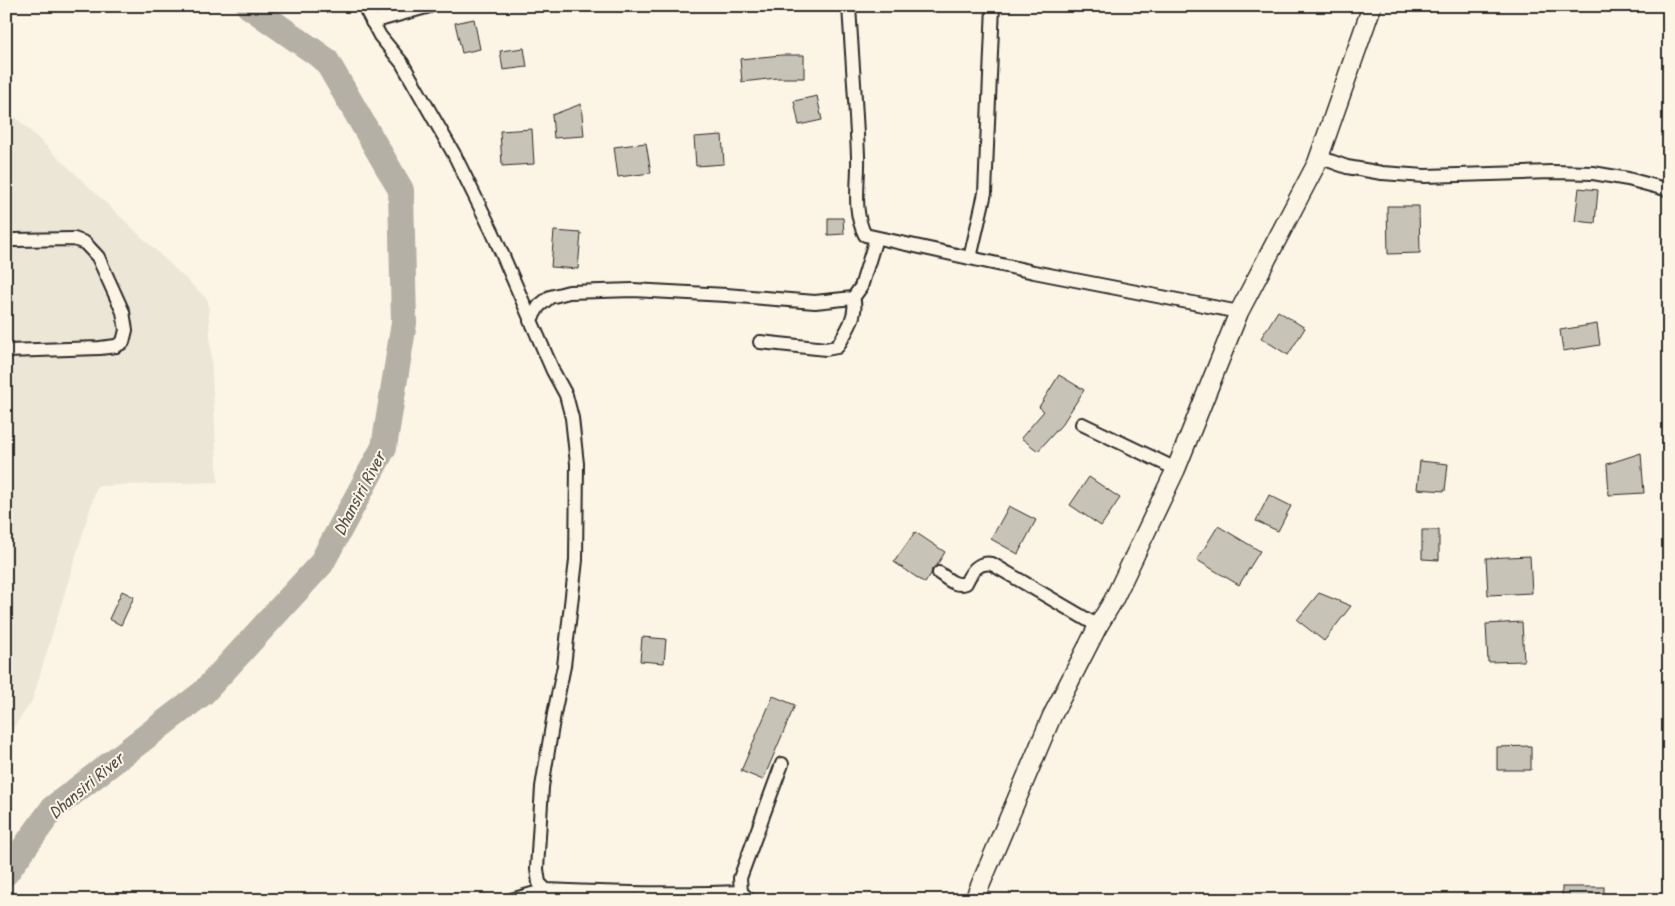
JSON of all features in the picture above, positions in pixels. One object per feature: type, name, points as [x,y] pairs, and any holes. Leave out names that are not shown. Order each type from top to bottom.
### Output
[{"type":"street","points":[[364,6],[380,36],[402,63],[454,154],[493,233],[530,321],[566,395],[572,418],[577,464],[576,560],[564,666],[542,787],[537,869],[539,883],[546,895]]},
{"type":"street","points":[[372,22],[430,6]]},
{"type":"street","points":[[849,6],[858,158],[857,213],[865,235],[1239,312]]},
{"type":"street","points":[[970,258],[985,193],[993,6]]},
{"type":"street","points":[[974,900],[1052,716],[1098,626],[1113,601],[1176,469],[1239,312],[1319,157],[1372,6]]},
{"type":"street","points":[[1319,157],[1348,167],[1382,173],[1425,176],[1543,172],[1593,173],[1628,179],[1669,190]]},
{"type":"street","points":[[530,321],[539,306],[550,297],[569,292],[633,290],[815,302],[853,298],[861,287],[876,238]]},
{"type":"street","points":[[6,351],[116,346],[123,342],[126,330],[123,312],[98,257],[85,243],[74,239],[14,240]]},
{"type":"street","points":[[760,342],[826,349],[837,347],[854,313],[855,305],[853,298]]},
{"type":"street","points":[[1082,424],[1176,469]]},
{"type":"street","points":[[939,573],[956,585],[960,585],[966,583],[969,576],[979,565],[985,563],[992,564],[1098,626]]},
{"type":"street","points":[[511,900],[546,895],[683,894],[745,896],[740,878],[782,764]]},
{"type":"shaded area","points":[[6,108],[208,300],[218,482],[97,486],[32,701],[6,738]]},
{"type":"building","points":[[474,19],[480,49],[462,53],[455,23]]},
{"type":"building","points":[[524,48],[527,67],[503,70],[500,51]]},
{"type":"building","points":[[804,55],[804,78],[777,78],[742,82],[740,59]]},
{"type":"building","points":[[817,96],[822,120],[799,125],[794,101]]},
{"type":"building","points":[[581,104],[584,136],[554,138],[552,115]]},
{"type":"building","points":[[532,129],[534,164],[502,166],[500,131]]},
{"type":"building","points":[[722,135],[724,164],[696,166],[694,137]]},
{"type":"building","points":[[646,143],[651,173],[618,177],[614,147]]},
{"type":"building","points":[[1579,188],[1598,190],[1595,223],[1575,221]]},
{"type":"building","points":[[1387,206],[1419,206],[1420,253],[1388,254]]},
{"type":"building","points":[[828,218],[843,218],[844,234],[828,235]]},
{"type":"building","points":[[554,231],[581,233],[578,269],[551,267]]},
{"type":"building","points":[[1278,311],[1305,328],[1288,355],[1261,338]]},
{"type":"building","points":[[1597,324],[1600,345],[1563,351],[1560,330]]},
{"type":"building","points":[[1059,375],[1084,390],[1063,423],[1038,451],[1021,438],[1044,411],[1039,407]]},
{"type":"building","points":[[1641,453],[1644,493],[1609,495],[1607,464]]},
{"type":"building","points":[[1420,461],[1448,464],[1445,491],[1417,489]]},
{"type":"building","points":[[1089,477],[1120,498],[1101,526],[1070,505]]},
{"type":"building","points":[[1269,495],[1291,506],[1278,531],[1256,521]]},
{"type":"building","points":[[1009,506],[1036,520],[1018,554],[991,539]]},
{"type":"building","points":[[1218,526],[1260,551],[1239,585],[1197,560]]},
{"type":"building","points":[[1422,530],[1439,530],[1439,560],[1422,559]]},
{"type":"building","points":[[915,532],[945,552],[937,565],[932,569],[925,583],[894,562]]},
{"type":"building","points":[[1530,556],[1532,593],[1488,595],[1486,558]]},
{"type":"building","points":[[122,591],[134,597],[121,625],[109,619]]},
{"type":"building","points":[[1319,593],[1351,606],[1324,641],[1297,620]]},
{"type":"building","points":[[1522,622],[1524,661],[1488,662],[1486,624]]},
{"type":"building","points":[[642,637],[666,639],[664,663],[640,661]]},
{"type":"building","points":[[773,696],[795,705],[763,780],[741,771]]},
{"type":"building","points":[[1531,746],[1531,770],[1497,770],[1497,747]]},
{"type":"building","points":[[1562,887],[1604,887],[1604,900],[1562,900]]},
{"type":"waterway","name":"Dhansiri River","points":[[6,873],[53,808],[203,693],[321,564],[384,447],[404,323],[401,190],[326,60],[249,6]]}]
